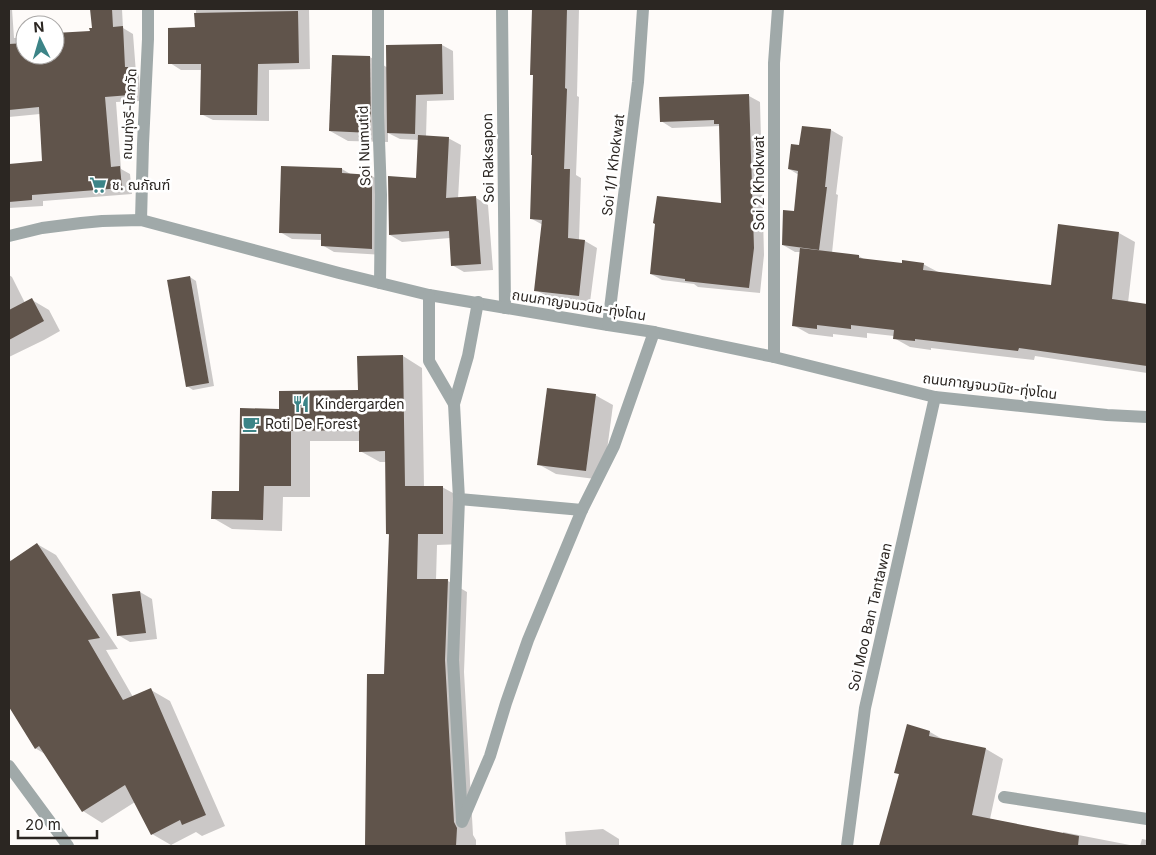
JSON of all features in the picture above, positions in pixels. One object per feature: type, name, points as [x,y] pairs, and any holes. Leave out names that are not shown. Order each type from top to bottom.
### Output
[{"type":"street","name":"ถนนทุ่งรี-โคกวัด","points":[[140,220],[148,9]]},
{"type":"street","name":"Soi Numutid","points":[[378,9],[378,113],[381,195],[380,283]]},
{"type":"street","name":"Soi Raksapon","points":[[502,9],[505,308]]},
{"type":"street","name":"Soi 1/1 Khokwat","points":[[608,325],[638,82],[643,9]]},
{"type":"street","name":"Soi 2 Khokwat","points":[[774,357],[774,64],[778,9]]},
{"type":"street","name":"ถนนกาญจนวนิช-ทุ่งโดน","points":[[9,236],[42,228],[81,223],[140,220],[429,295],[654,332],[774,357],[935,397],[1147,417]]},
{"type":"street","points":[[429,295],[430,361],[454,404]]},
{"type":"street","points":[[478,302],[468,356],[454,404],[459,499],[453,660],[462,822],[490,756],[528,640],[582,510],[614,446],[654,332]]},
{"type":"street","name":"Soi Moo Ban Tantawan","points":[[847,846],[865,708],[935,397]]},
{"type":"street","points":[[459,499],[582,510]]},
{"type":"street","points":[[9,766],[68,846]]},
{"type":"street","points":[[1004,797],[1147,819]]},
{"type":"building","points":[[90,9],[112,9],[113,27],[123,26],[125,67],[128,67],[130,95],[105,97],[111,167],[120,166],[122,188],[32,195],[32,200],[9,202],[9,164],[42,161],[39,107],[9,110],[9,44],[15,44],[15,65],[65,65],[65,32],[90,31],[89,28],[92,28]]},
{"type":"building","points":[[532,9],[567,9],[564,169],[570,169],[568,238],[585,240],[579,296],[534,291],[542,220],[530,219],[533,75],[530,75]]},
{"type":"building","points":[[298,11],[299,63],[258,64],[257,115],[200,115],[201,64],[168,64],[168,28],[195,27],[194,13]]},
{"type":"building","points":[[442,44],[443,94],[416,95],[415,134],[387,133],[386,45]]},
{"type":"building","points":[[332,55],[370,56],[371,133],[329,131]]},
{"type":"building","points":[[749,94],[754,248],[749,288],[685,281],[685,279],[650,274],[655,224],[653,223],[657,196],[721,203],[719,124],[714,124],[714,120],[660,122],[659,97]]},
{"type":"building","points":[[802,126],[831,129],[825,187],[827,187],[819,250],[782,245],[783,210],[794,211],[798,171],[788,169],[791,144],[799,145]]},
{"type":"building","points":[[418,135],[449,137],[446,198],[476,196],[481,264],[451,266],[449,231],[389,235],[388,176],[416,178]]},
{"type":"building","points":[[281,166],[342,168],[342,173],[372,175],[372,249],[321,246],[321,234],[279,233]]},
{"type":"building","points":[[1058,224],[1119,232],[1112,299],[1147,304],[1147,366],[1019,348],[1018,351],[915,339],[915,341],[893,339],[894,330],[851,325],[851,329],[817,325],[817,329],[792,326],[800,248],[859,255],[859,258],[902,263],[902,260],[924,263],[923,270],[1051,285]]},
{"type":"building","points":[[190,276],[209,383],[186,387],[167,280]]},
{"type":"building","points":[[32,298],[44,321],[9,340],[9,310]]},
{"type":"building","points":[[403,355],[405,486],[443,486],[443,534],[418,534],[417,579],[448,579],[445,660],[454,822],[457,828],[456,846],[365,846],[367,674],[384,674],[389,534],[386,534],[385,451],[359,452],[359,430],[291,431],[291,486],[264,486],[263,520],[211,519],[212,491],[239,491],[240,408],[279,409],[279,391],[358,390],[357,356]]},
{"type":"building","points":[[547,388],[596,394],[586,471],[537,465]]},
{"type":"building","points":[[37,543],[100,638],[88,640],[123,700],[151,688],[206,815],[182,825],[180,820],[151,835],[125,785],[82,812],[39,746],[35,749],[9,707],[9,562]]},
{"type":"building","points":[[140,591],[146,633],[117,636],[112,594]]},
{"type":"building","points":[[907,724],[930,731],[929,736],[986,748],[972,815],[1079,836],[1078,846],[879,846],[899,774],[894,773]]},
{"type":"place","name":"ช. ณกัณฑ์","points":[[98,185]]},
{"type":"place","name":"Kindergarden","points":[[301,404]]},
{"type":"place","name":"Roti De Forest","points":[[251,424]]}]
